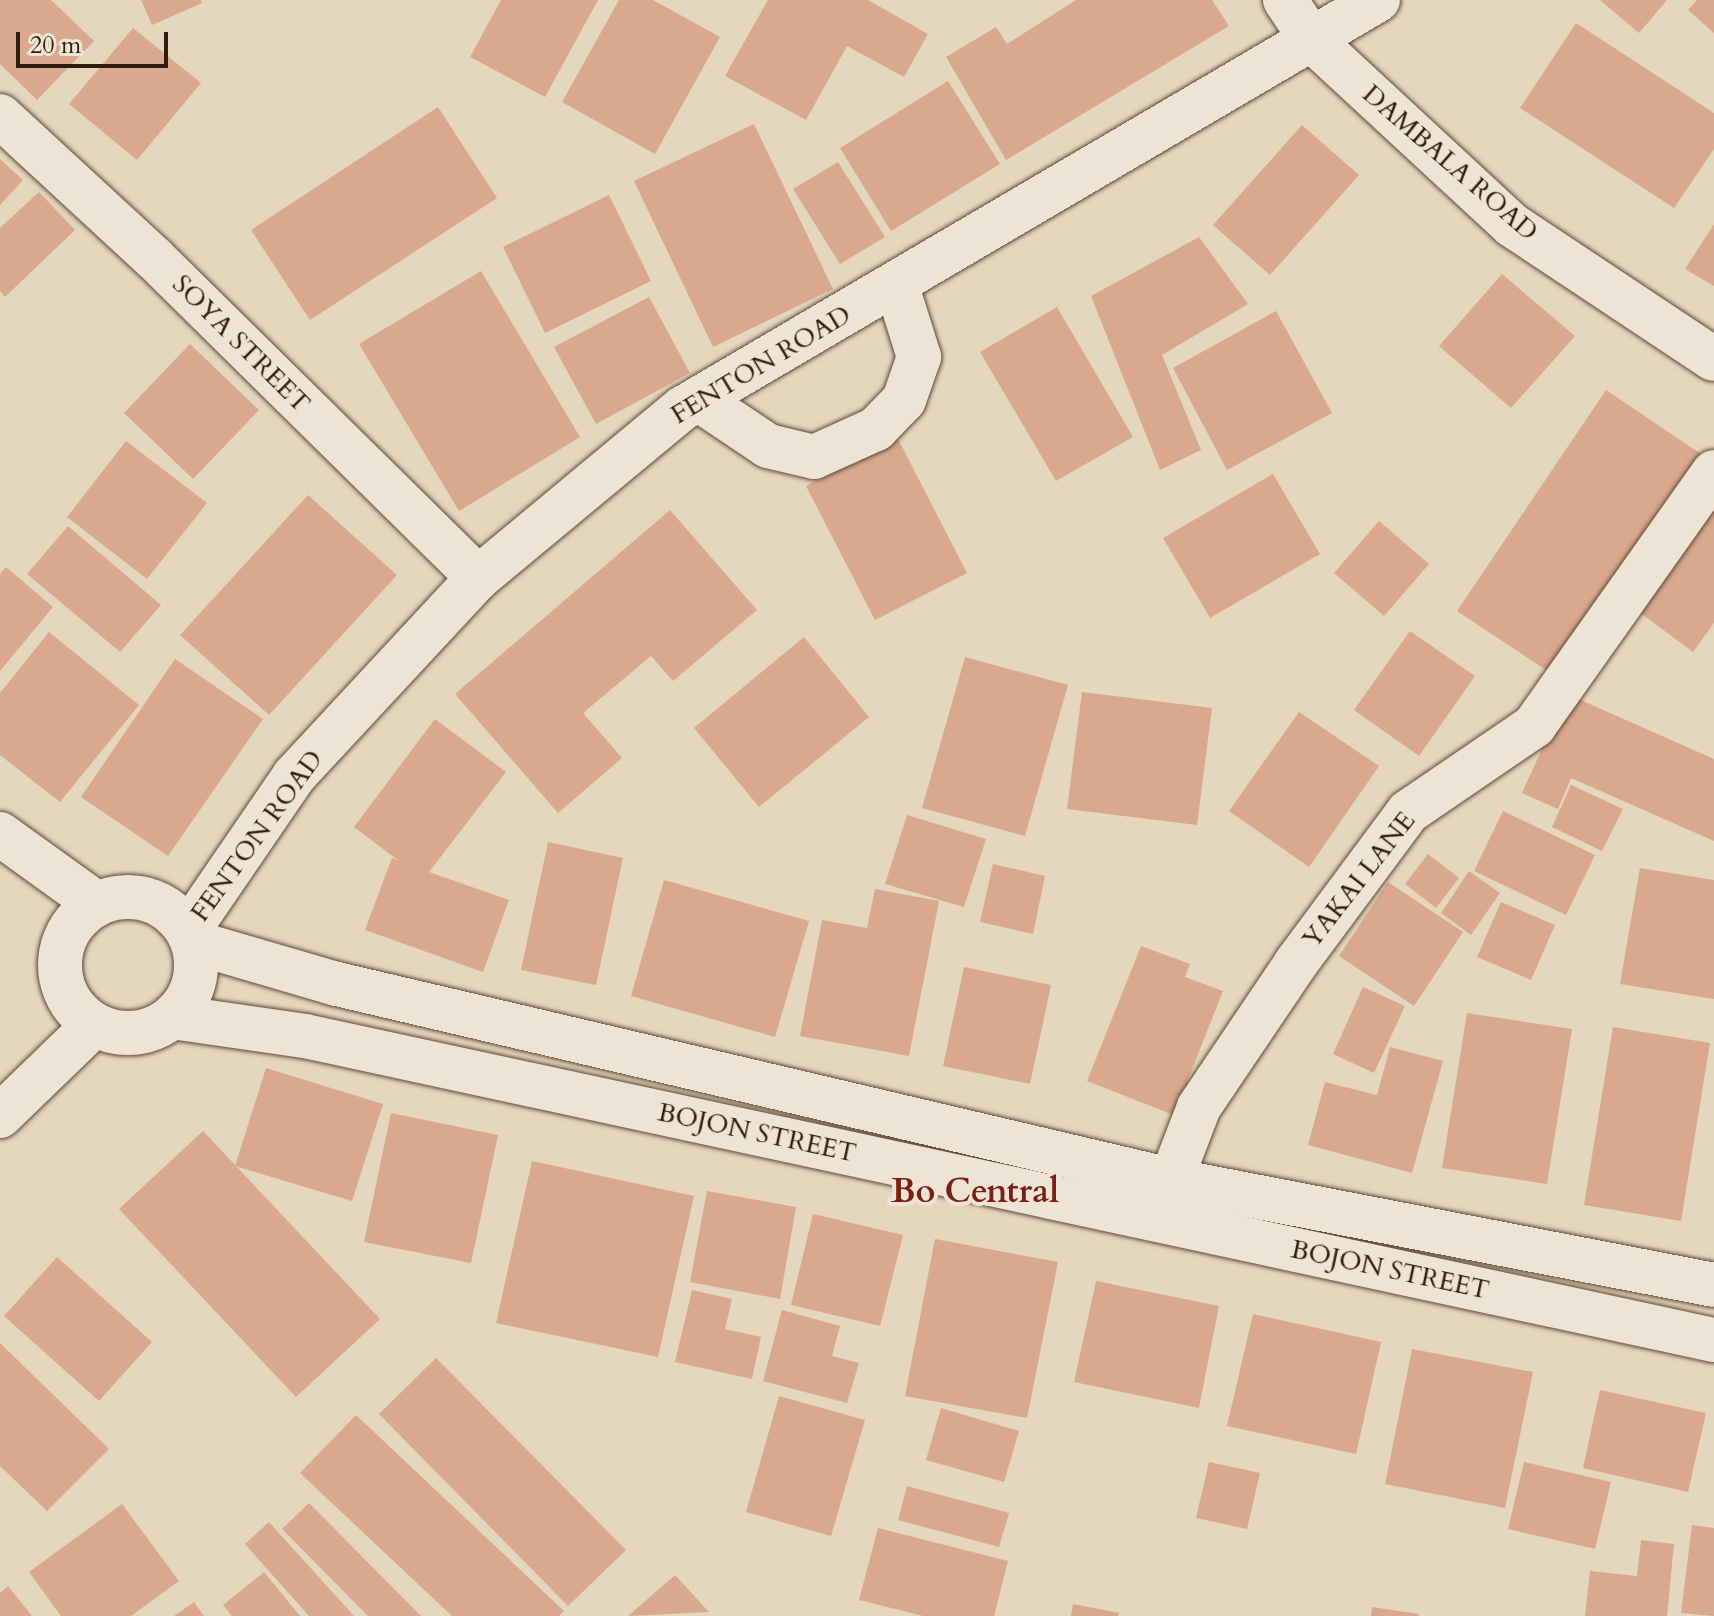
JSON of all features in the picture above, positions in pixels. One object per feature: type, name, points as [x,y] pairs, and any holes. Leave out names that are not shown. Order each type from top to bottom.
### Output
[{"type":"street","name":"DAMBALA ROAD","points":[[1285,0],[1311,39],[1512,225],[1714,359]]},
{"type":"street","name":"FENTON ROAD","points":[[191,936],[294,776],[478,578],[698,399],[1378,0]]},
{"type":"street","name":"SOYA STREET","points":[[0,116],[153,257],[478,578]]},
{"type":"street","points":[[698,399],[768,446],[814,457],[876,429],[904,400],[919,357],[896,283]]},
{"type":"street","name":"YAKAI LANE","points":[[1171,1180],[1199,1107],[1408,812],[1534,726],[1714,472]]},
{"type":"street","points":[[0,834],[97,904]]},
{"type":"street","points":[[142,898],[164,906],[191,936],[196,977],[173,1017],[152,1029],[129,1033],[94,1025],[68,999],[60,964],[70,929],[97,904],[142,898]]},
{"type":"street","name":"BOJON STREET","points":[[191,936],[353,988],[1171,1180],[1714,1285]]},
{"type":"street","name":"BOJON STREET","points":[[173,1017],[321,1039],[1714,1340]]},
{"type":"street","points":[[0,1116],[94,1025]]},
{"type":"building","points":[[0,0],[51,0],[94,41],[37,100],[0,64]]},
{"type":"building","points":[[141,0],[201,0],[202,3],[152,25]]},
{"type":"building","points":[[501,0],[598,0],[545,97],[470,57]]},
{"type":"building","points":[[619,0],[653,0],[720,37],[655,154],[562,102]]},
{"type":"building","points":[[768,0],[868,0],[928,34],[904,77],[847,46],[806,120],[725,76]]},
{"type":"building","points":[[1076,0],[1212,0],[1229,26],[1006,160],[946,57],[996,27],[1007,44]]},
{"type":"building","points":[[1600,0],[1667,0],[1639,33]]},
{"type":"building","points":[[1697,0],[1714,0],[1714,33],[1688,10]]},
{"type":"building","points":[[1576,23],[1714,113],[1714,149],[1674,208],[1520,108]]},
{"type":"building","points":[[133,28],[201,83],[137,160],[69,104]]},
{"type":"building","points":[[948,81],[1000,164],[891,231],[840,148]]},
{"type":"building","points":[[438,107],[497,198],[310,320],[251,230]]},
{"type":"building","points":[[754,124],[833,289],[713,347],[634,181]]},
{"type":"building","points":[[1302,125],[1359,175],[1270,275],[1213,225]]},
{"type":"building","points":[[0,159],[23,180],[0,205]]},
{"type":"building","points":[[838,162],[885,237],[840,264],[793,189]]},
{"type":"building","points":[[39,192],[75,230],[5,297],[0,291],[0,228]]},
{"type":"building","points":[[609,195],[651,281],[545,333],[503,247]]},
{"type":"building","points":[[1714,224],[1714,286],[1685,269]]},
{"type":"building","points":[[1199,237],[1248,304],[1162,355],[1201,450],[1160,470],[1091,296]]},
{"type":"building","points":[[481,271],[580,437],[459,511],[359,344]]},
{"type":"building","points":[[1502,274],[1575,336],[1511,408],[1439,346]]},
{"type":"building","points":[[649,297],[690,373],[596,424],[554,347]]},
{"type":"building","points":[[1057,307],[1133,437],[1056,481],[980,352]]},
{"type":"building","points":[[1276,311],[1332,413],[1227,470],[1173,368]]},
{"type":"building","points":[[190,344],[259,410],[193,479],[124,413]]},
{"type":"building","points":[[1606,390],[1704,456],[1555,676],[1457,611]]},
{"type":"building","points":[[898,439],[967,573],[875,620],[806,486]]},
{"type":"building","points":[[126,441],[207,503],[147,579],[67,517]]},
{"type":"building","points":[[1273,474],[1320,554],[1210,618],[1163,538]]},
{"type":"building","points":[[1714,484],[1714,623],[1693,652],[1627,603]]},
{"type":"building","points":[[308,495],[397,575],[269,715],[180,635]]},
{"type":"building","points":[[670,510],[757,610],[673,681],[651,656],[583,713],[622,758],[558,813],[455,694]]},
{"type":"building","points":[[1379,521],[1429,564],[1384,616],[1334,573]]},
{"type":"building","points":[[68,526],[161,605],[120,652],[27,574]]},
{"type":"building","points":[[6,567],[53,607],[0,671],[0,574]]},
{"type":"building","points":[[1410,631],[1475,676],[1419,756],[1354,710]]},
{"type":"building","points":[[49,632],[139,705],[60,802],[0,755],[0,693]]},
{"type":"building","points":[[804,637],[869,717],[759,807],[694,728]]},
{"type":"building","points":[[965,657],[1068,685],[1025,836],[922,808]]},
{"type":"building","points":[[175,659],[263,719],[168,856],[81,797]]},
{"type":"building","points":[[1082,692],[1212,708],[1197,825],[1067,809]]},
{"type":"building","points":[[1567,694],[1714,759],[1714,841],[1571,778],[1558,809],[1522,793]]},
{"type":"building","points":[[1299,712],[1379,766],[1309,867],[1229,811]]},
{"type":"building","points":[[435,719],[506,772],[429,872],[509,900],[483,972],[365,930],[392,858],[399,861],[354,827]]},
{"type":"building","points":[[1571,785],[1623,809],[1602,851],[1552,827]]},
{"type":"building","points":[[1503,811],[1595,855],[1566,915],[1474,871]]},
{"type":"building","points":[[907,815],[986,839],[964,907],[885,884]]},
{"type":"building","points":[[548,842],[623,858],[596,985],[521,970]]},
{"type":"building","points":[[1428,854],[1459,878],[1436,908],[1405,884]]},
{"type":"building","points":[[993,864],[1045,876],[1033,934],[980,922]]},
{"type":"building","points":[[1640,868],[1714,880],[1714,999],[1620,984]]},
{"type":"building","points":[[1469,871],[1500,893],[1471,935],[1441,913]]},
{"type":"building","points":[[664,880],[809,921],[775,1037],[631,996]]},
{"type":"building","points":[[1388,882],[1463,932],[1414,1006],[1339,956]]},
{"type":"building","points":[[875,889],[939,901],[909,1056],[800,1036],[822,920],[867,928]]},
{"type":"building","points":[[1501,902],[1555,925],[1531,980],[1477,957]]},
{"type":"building","points":[[1141,946],[1190,964],[1185,977],[1223,991],[1187,1082],[1197,1085],[1184,1119],[1087,1081]]},
{"type":"building","points":[[964,967],[1051,985],[1030,1084],[943,1066]]},
{"type":"building","points":[[1363,987],[1405,1006],[1374,1073],[1333,1054]]},
{"type":"building","points":[[1467,1013],[1572,1029],[1547,1184],[1442,1168]]},
{"type":"building","points":[[1613,1027],[1710,1043],[1681,1221],[1584,1205]]},
{"type":"building","points":[[1390,1047],[1443,1061],[1412,1173],[1308,1145],[1325,1082],[1377,1095]]},
{"type":"building","points":[[266,1068],[383,1104],[352,1201],[235,1166]]},
{"type":"building","points":[[391,1113],[498,1135],[471,1263],[364,1242]]},
{"type":"building","points":[[203,1131],[380,1319],[296,1397],[119,1209]]},
{"type":"building","points":[[532,1161],[694,1196],[658,1357],[496,1323]]},
{"type":"building","points":[[707,1191],[796,1207],[780,1299],[690,1282]]},
{"type":"building","points":[[813,1214],[903,1235],[880,1326],[791,1305]]},
{"type":"building","points":[[935,1239],[1058,1262],[1027,1418],[905,1396]]},
{"type":"building","points":[[57,1257],[152,1342],[99,1401],[4,1316]]},
{"type":"building","points":[[1096,1281],[1219,1306],[1199,1408],[1074,1382]]},
{"type":"building","points":[[692,1290],[732,1299],[725,1329],[761,1337],[752,1379],[675,1362]]},
{"type":"building","points":[[782,1310],[840,1326],[832,1356],[859,1363],[847,1403],[763,1381]]},
{"type":"building","points":[[1253,1314],[1381,1342],[1356,1454],[1227,1426]]},
{"type":"building","points":[[0,1343],[109,1449],[47,1511],[0,1466]]},
{"type":"building","points":[[1412,1349],[1533,1372],[1505,1508],[1385,1484]]},
{"type":"building","points":[[436,1358],[626,1550],[568,1606],[379,1414]]},
{"type":"building","points":[[1600,1390],[1706,1413],[1688,1492],[1583,1468]]},
{"type":"building","points":[[779,1396],[865,1420],[831,1536],[746,1512]]},
{"type":"building","points":[[941,1408],[1019,1431],[1004,1482],[926,1460]]},
{"type":"building","points":[[356,1415],[564,1611],[559,1616],[452,1616],[300,1473]]},
{"type":"building","points":[[1209,1462],[1260,1473],[1247,1529],[1196,1518]]},
{"type":"building","points":[[1524,1462],[1611,1482],[1595,1549],[1508,1529]]},
{"type":"building","points":[[907,1486],[1009,1513],[999,1547],[898,1520]]},
{"type":"building","points":[[309,1503],[421,1616],[368,1616],[282,1529]]},
{"type":"building","points":[[122,1504],[179,1581],[131,1616],[61,1616],[29,1572]]},
{"type":"building","points":[[269,1522],[354,1616],[309,1616],[245,1544]]},
{"type":"building","points":[[1692,1525],[1714,1528],[1714,1616],[1681,1613]]},
{"type":"building","points":[[878,1528],[1008,1561],[994,1616],[923,1616],[859,1600]]},
{"type":"building","points":[[1641,1540],[1674,1544],[1667,1616],[1585,1616],[1590,1571],[1637,1576]]},
{"type":"building","points":[[264,1572],[300,1616],[232,1616],[223,1605]]},
{"type":"building","points":[[675,1575],[709,1612],[628,1616]]},
{"type":"building","points":[[8,1586],[32,1616],[0,1616],[0,1593]]},
{"type":"building","points":[[194,1602],[204,1616],[174,1616]]},
{"type":"building","points":[[1073,1604],[1119,1613],[1118,1616],[1071,1616]]},
{"type":"building","points":[[1372,1607],[1419,1614],[1419,1616],[1371,1616]]},
{"type":"district","name":"Bo Central","points":[[975,1192]]}]
